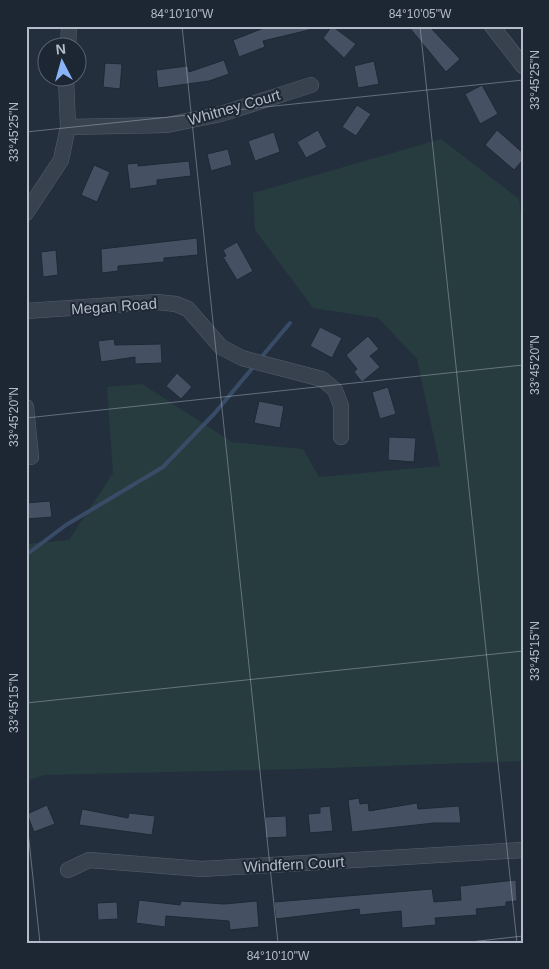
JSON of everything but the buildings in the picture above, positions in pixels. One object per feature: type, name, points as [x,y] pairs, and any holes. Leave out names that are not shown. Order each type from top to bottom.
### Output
[{"type":"street","points":[[492,26],[523,66]]},
{"type":"street","name":"Whitney Court","points":[[68,128],[167,125],[221,114],[311,86]]},
{"type":"street","points":[[26,213],[61,160],[68,128],[66,88]]},
{"type":"street","name":"Megan Road","points":[[26,311],[157,302],[176,304],[188,309],[220,347],[242,358],[322,379],[335,390],[341,406],[341,436]]},
{"type":"street","points":[[26,407],[32,457]]},
{"type":"street","name":"Windfern Court","points":[[68,870],[89,860],[202,869],[523,850]]},
{"type":"green space","points":[[441,139],[519,199],[523,231],[523,761],[302,769],[44,775],[26,781],[26,544],[69,540],[113,473],[107,387],[142,384],[232,442],[303,449],[319,477],[440,466],[417,359],[378,318],[313,308],[255,230],[253,193]]},
{"type":"waterway","points":[[259,360],[290,323]]},
{"type":"waterway","points":[[26,555],[66,525],[163,467],[214,414],[255,365]]}]
